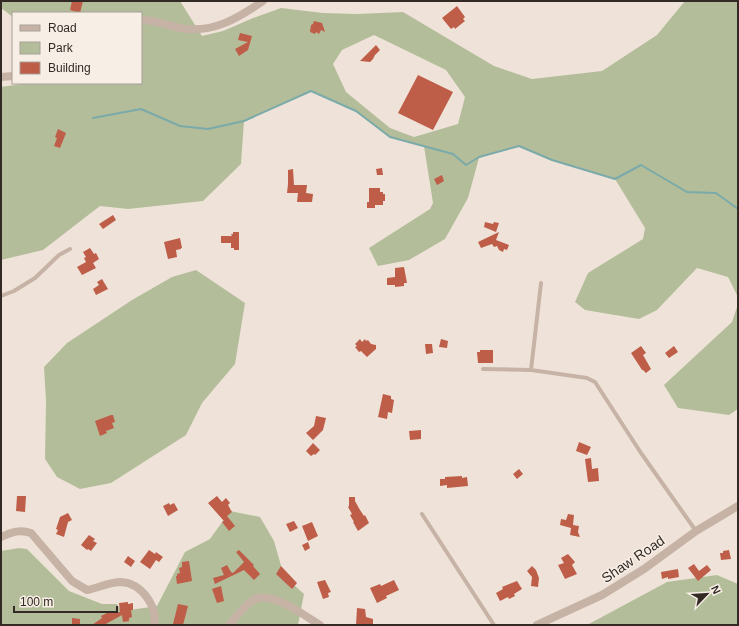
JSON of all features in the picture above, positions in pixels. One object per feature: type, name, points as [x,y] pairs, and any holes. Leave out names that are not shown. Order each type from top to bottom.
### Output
[{"type":"street","points":[[142,20],[182,28],[202,28],[224,24],[237,18],[263,1]]},
{"type":"street","points":[[1,77],[12,76]]},
{"type":"street","name":"Shaw Road","points":[[538,625],[602,595],[644,569],[696,531],[738,506]]},
{"type":"street","points":[[1,537],[23,530],[31,533],[72,580],[87,590],[110,583],[121,582],[130,584],[139,589],[151,603],[154,613],[154,625]]},
{"type":"street","points":[[228,625],[252,600],[260,598],[277,600],[320,625]]},
{"type":"lane","points":[[1,296],[14,291],[35,278],[59,254],[70,249]]},
{"type":"lane","points":[[531,370],[541,283]]},
{"type":"lane","points":[[483,369],[531,370],[587,378],[595,382],[640,453],[696,531]]},
{"type":"lane","points":[[422,514],[494,625]]},
{"type":"green space","points":[[1,1],[180,1],[202,36],[223,31],[281,8],[323,13],[357,14],[403,12],[494,66],[532,79],[602,71],[657,35],[685,1],[738,1],[738,297],[728,277],[697,268],[657,310],[639,319],[585,310],[575,302],[588,273],[643,239],[645,228],[615,179],[552,160],[519,146],[479,158],[468,198],[445,239],[409,260],[378,266],[369,248],[430,209],[433,203],[424,146],[390,137],[356,111],[311,91],[244,121],[241,164],[203,201],[128,209],[100,206],[43,250],[1,260],[1,87],[22,84],[142,84],[142,12],[12,12],[12,16],[1,8]],"holes":[[[374,35],[446,70],[465,97],[458,124],[414,137],[390,128],[346,92],[333,64],[342,50]]]},
{"type":"green space","points":[[196,270],[245,303],[235,364],[202,403],[186,435],[111,483],[80,489],[57,477],[45,459],[46,401],[44,367],[67,343],[132,300],[172,277]]},
{"type":"green space","points":[[738,304],[738,409],[729,415],[678,408],[664,385],[732,322]]},
{"type":"green space","points":[[230,511],[260,517],[274,541],[284,576],[304,594],[298,625],[1,625],[1,551],[19,548],[27,549],[69,591],[102,604],[117,604],[123,611],[157,606],[185,552],[210,539]]},
{"type":"green space","points":[[717,575],[738,584],[738,625],[587,625],[667,582]]},
{"type":"building","points":[[72,1],[83,1],[80,12],[70,10]]},
{"type":"building","points":[[457,6],[465,17],[463,19],[465,21],[455,29],[454,27],[451,29],[442,18]]},
{"type":"building","points":[[314,21],[322,23],[325,32],[321,30],[319,34],[316,32],[315,34],[310,32],[311,25]]},
{"type":"building","points":[[240,33],[252,36],[248,50],[239,56],[235,49],[248,42],[238,40]]},
{"type":"building","points":[[376,45],[380,50],[370,62],[360,61]]},
{"type":"building","points":[[418,75],[453,92],[433,130],[398,113]]},
{"type":"building","points":[[58,129],[66,133],[60,148],[54,146]]},
{"type":"building","points":[[382,168],[383,175],[377,175],[376,169]]},
{"type":"building","points":[[293,169],[294,185],[307,185],[306,193],[313,194],[312,202],[297,202],[298,193],[287,193],[288,170]]},
{"type":"building","points":[[442,175],[444,181],[437,185],[434,179]]},
{"type":"building","points":[[369,188],[380,188],[380,192],[385,194],[385,201],[383,201],[383,205],[375,205],[375,208],[367,208],[367,202],[369,202]]},
{"type":"building","points":[[113,215],[116,220],[103,229],[99,224]]},
{"type":"building","points":[[485,222],[493,224],[494,222],[499,223],[496,232],[484,227]]},
{"type":"building","points":[[233,232],[239,232],[239,250],[234,250],[234,248],[231,248],[231,243],[221,243],[221,236],[232,236],[231,234],[233,234]]},
{"type":"building","points":[[499,232],[496,240],[509,245],[507,250],[504,249],[503,252],[499,250],[497,246],[494,247],[492,244],[481,248],[478,242]]},
{"type":"building","points":[[180,238],[182,248],[176,250],[177,257],[168,259],[164,242]]},
{"type":"building","points":[[90,248],[94,254],[96,253],[99,259],[93,263],[96,268],[82,275],[77,267],[86,262],[84,258],[86,257],[83,252]]},
{"type":"building","points":[[404,267],[407,283],[404,283],[404,286],[395,287],[395,285],[387,285],[387,278],[395,277],[395,268]]},
{"type":"building","points":[[102,279],[108,289],[96,295],[93,289],[99,285],[97,282]]},
{"type":"building","points":[[360,339],[362,342],[365,339],[371,344],[376,345],[376,349],[367,357],[361,351],[359,352],[355,347],[357,346],[355,344]]},
{"type":"building","points":[[441,339],[448,341],[447,348],[439,347]]},
{"type":"building","points":[[425,344],[432,344],[433,353],[426,354]]},
{"type":"building","points":[[641,346],[646,353],[643,355],[651,369],[646,373],[642,370],[631,353]]},
{"type":"building","points":[[674,346],[678,352],[669,358],[665,353]]},
{"type":"building","points":[[480,350],[493,350],[493,363],[478,363],[477,352],[480,352]]},
{"type":"building","points":[[383,394],[391,396],[391,399],[394,400],[392,413],[388,412],[387,419],[378,417]]},
{"type":"building","points":[[113,415],[115,422],[112,423],[114,428],[106,431],[107,433],[100,436],[95,421]]},
{"type":"building","points":[[316,416],[326,418],[323,430],[313,440],[306,433],[314,426]]},
{"type":"building","points":[[421,430],[421,439],[410,440],[409,431]]},
{"type":"building","points":[[579,442],[591,447],[587,455],[576,451]]},
{"type":"building","points":[[313,443],[320,450],[315,455],[314,454],[311,456],[306,451]]},
{"type":"building","points":[[591,458],[592,469],[598,468],[599,481],[588,482],[585,459]]},
{"type":"building","points":[[519,469],[523,474],[517,479],[513,474]]},
{"type":"building","points":[[462,476],[462,478],[467,477],[468,486],[447,488],[447,485],[440,486],[440,479],[445,479],[445,477]]},
{"type":"building","points":[[17,496],[26,496],[25,512],[16,511]]},
{"type":"building","points":[[217,496],[222,502],[226,498],[230,503],[228,505],[232,512],[227,516],[235,526],[229,531],[222,522],[224,521],[208,503]]},
{"type":"building","points":[[349,497],[355,497],[355,501],[369,523],[358,531],[350,515],[352,514],[348,507]]},
{"type":"building","points":[[169,503],[170,505],[174,503],[178,510],[168,516],[163,506]]},
{"type":"building","points":[[68,513],[72,520],[68,522],[64,537],[56,534],[58,530],[56,529],[60,517]]},
{"type":"building","points":[[568,514],[574,515],[573,525],[579,526],[578,532],[580,537],[570,535],[571,528],[560,525],[561,519],[566,520]]},
{"type":"building","points":[[294,521],[298,528],[290,532],[286,524]]},
{"type":"building","points":[[312,522],[318,536],[308,541],[302,526]]},
{"type":"building","points":[[89,535],[95,539],[93,541],[97,543],[91,551],[88,549],[87,550],[81,545]]},
{"type":"building","points":[[308,542],[310,548],[305,551],[302,545]]},
{"type":"building","points":[[149,550],[155,554],[156,552],[163,557],[159,562],[156,560],[150,569],[140,562]]},
{"type":"building","points":[[239,550],[254,565],[253,566],[260,574],[254,580],[244,570],[215,584],[213,578],[224,575],[221,568],[227,565],[233,573],[244,562],[236,552]]},
{"type":"building","points":[[729,550],[731,559],[721,560],[720,553]]},
{"type":"building","points":[[568,554],[575,562],[572,565],[577,574],[565,579],[558,565],[564,563],[561,558]]},
{"type":"building","points":[[128,556],[135,561],[131,567],[124,562]]},
{"type":"building","points":[[189,561],[192,581],[177,584],[176,576],[180,573],[179,568],[182,567],[182,562]]},
{"type":"building","points":[[694,564],[699,571],[707,565],[711,570],[698,581],[688,568]]},
{"type":"building","points":[[281,566],[297,583],[292,589],[276,574]]},
{"type":"building","points":[[532,566],[536,570],[539,578],[538,587],[531,586],[532,577],[527,571]]},
{"type":"building","points":[[678,569],[679,577],[668,579],[668,577],[662,579],[661,572]]},
{"type":"building","points":[[325,580],[331,592],[328,593],[329,597],[323,599],[317,582]]},
{"type":"building","points":[[394,580],[399,590],[386,596],[387,598],[377,603],[370,588],[380,584],[381,586]]},
{"type":"building","points":[[517,581],[522,589],[514,594],[515,596],[509,599],[508,597],[500,601],[496,593],[503,589],[502,587]]},
{"type":"building","points":[[221,586],[224,601],[217,603],[212,589]]},
{"type":"building","points":[[128,602],[128,604],[133,603],[133,610],[131,610],[132,617],[129,618],[129,621],[123,622],[122,615],[104,625],[92,625],[102,618],[101,616],[109,612],[120,612],[119,603]]},
{"type":"building","points":[[178,604],[188,606],[183,625],[173,624]]},
{"type":"building","points":[[357,608],[365,609],[366,617],[373,619],[373,625],[356,625]]},
{"type":"building","points":[[72,618],[80,619],[80,625],[72,625]]},
{"type":"waterway","points":[[93,118],[141,109],[180,126],[208,129],[244,121],[311,91],[356,111],[390,137],[453,154],[466,165],[479,157],[519,146],[552,160],[615,179],[641,165],[687,192],[716,193],[738,209]]}]
